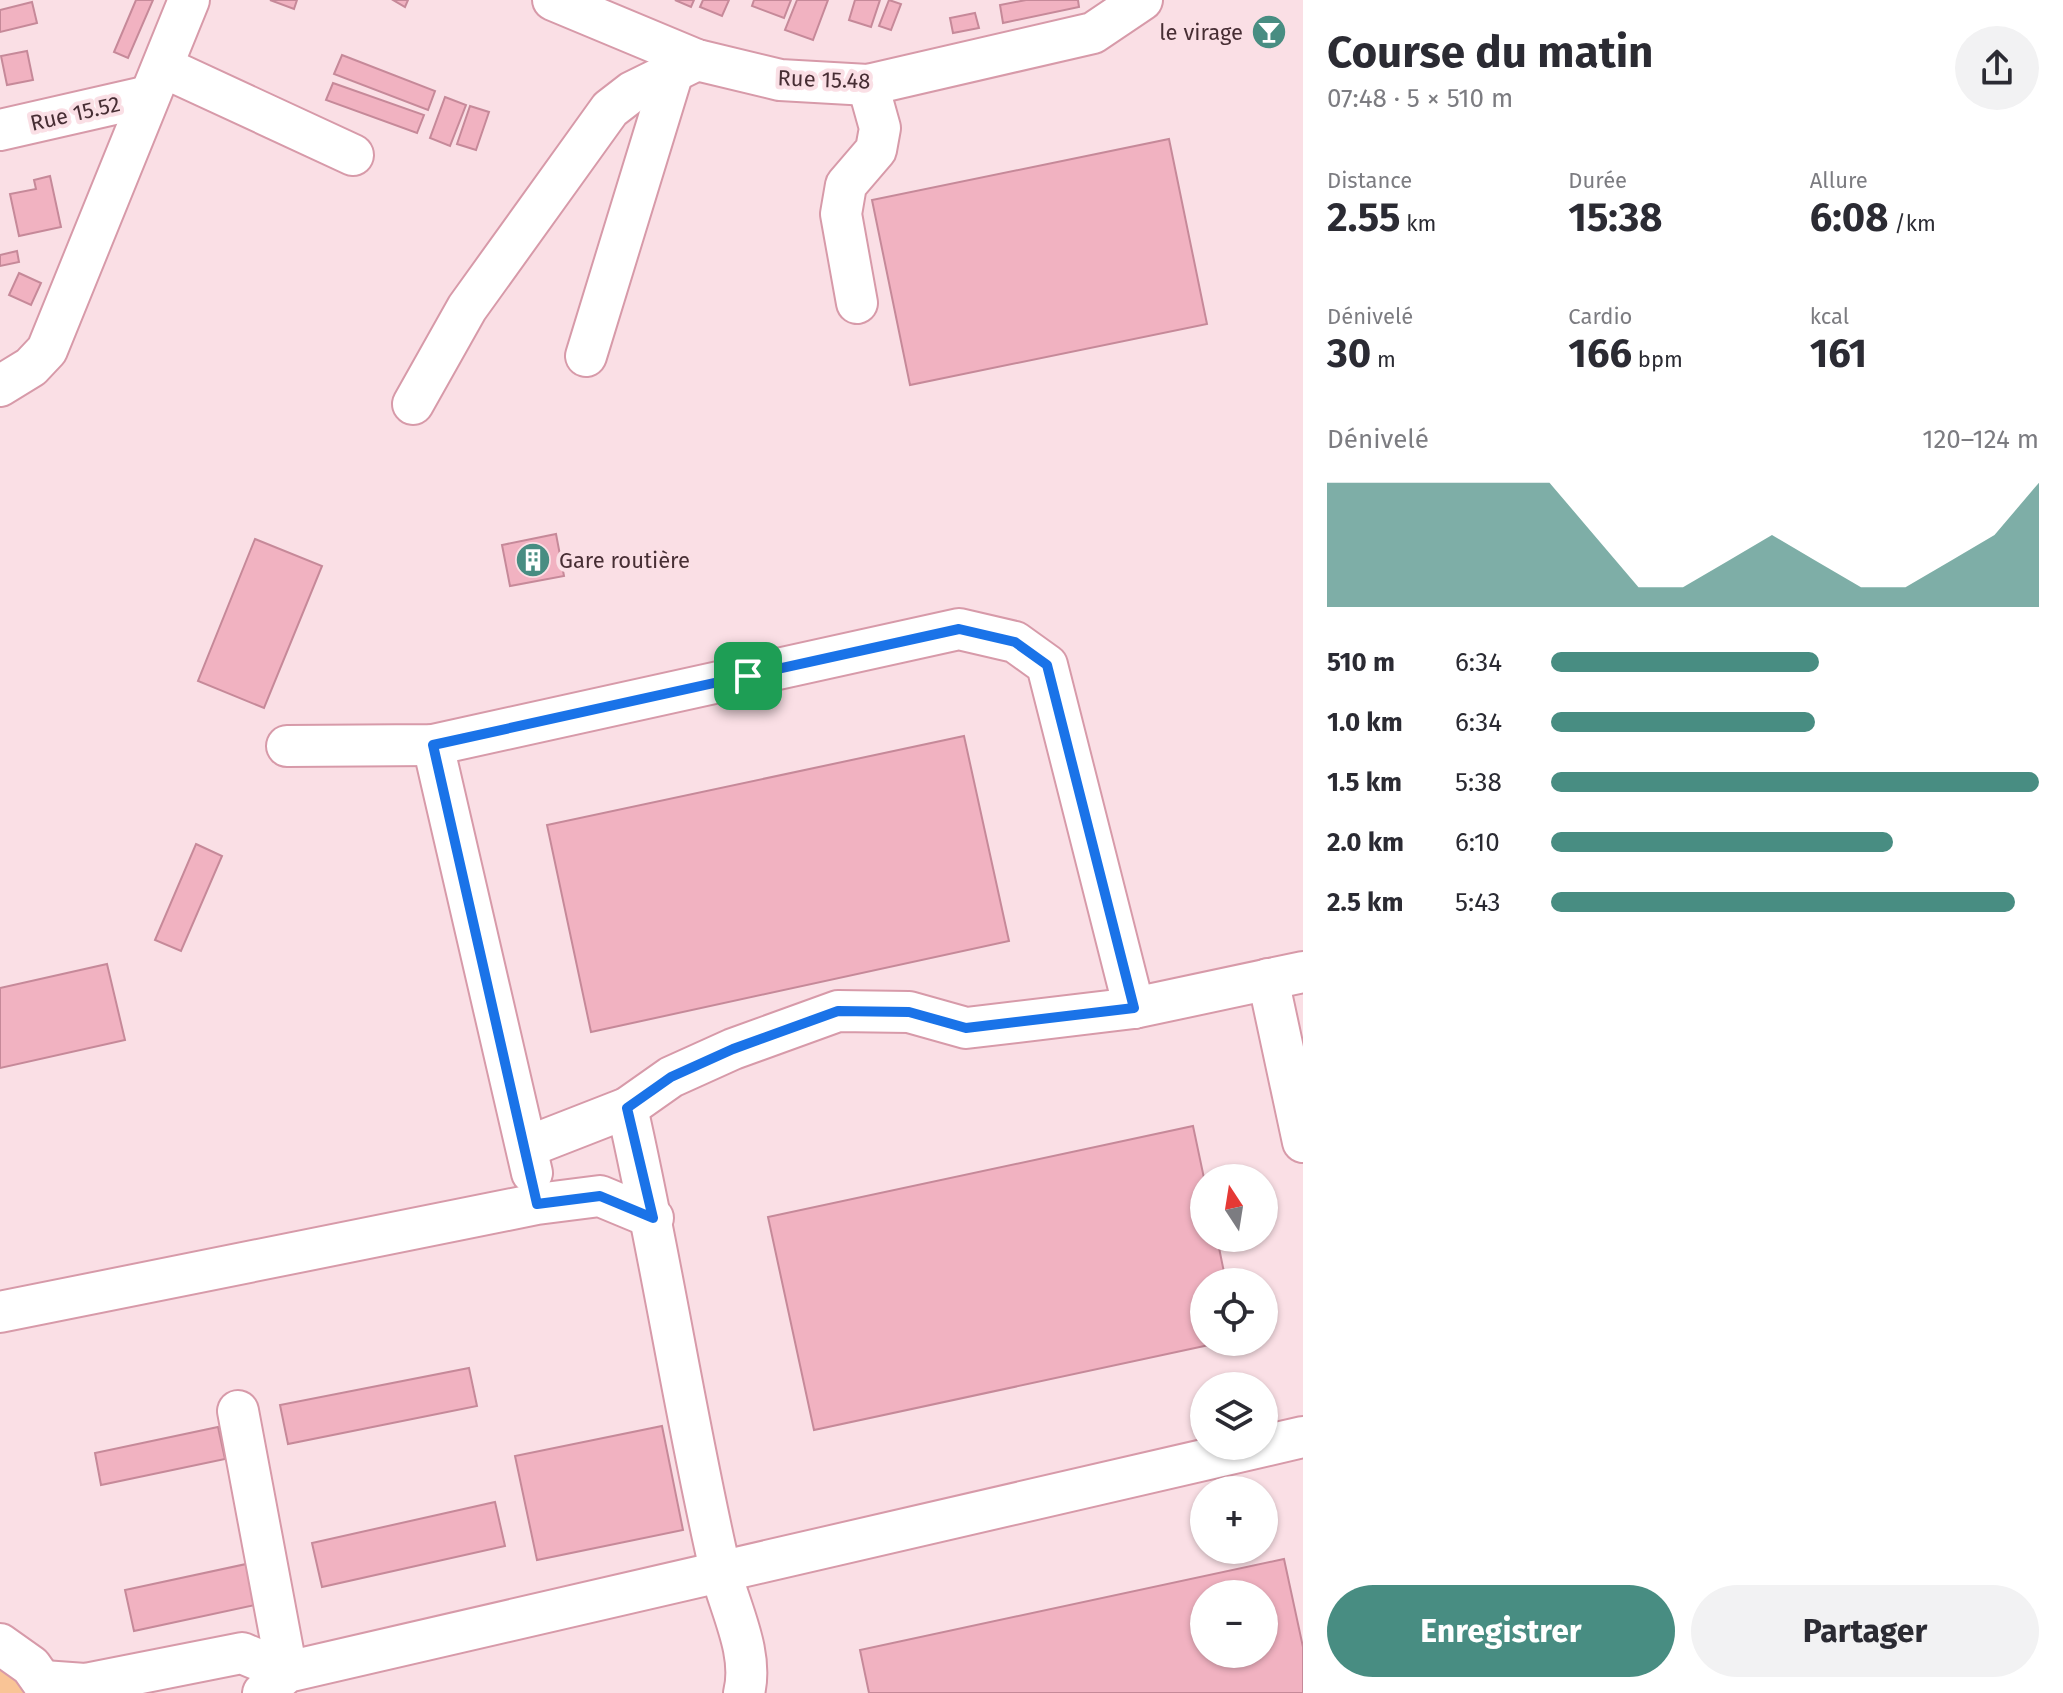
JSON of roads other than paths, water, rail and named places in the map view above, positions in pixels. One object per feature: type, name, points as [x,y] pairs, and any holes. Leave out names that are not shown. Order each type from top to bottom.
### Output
[{"type":"street","points":[[16,376],[47,350],[189,0]]},
{"type":"street","name":"Rue 15.48","points":[[553,0],[685,66],[780,80],[868,85],[1093,33],[1142,0]]},
{"type":"street","points":[[586,356],[685,66]]},
{"type":"street","points":[[413,404],[467,308],[610,109],[632,92],[685,66]]},
{"type":"street","points":[[156,82],[353,155]]},
{"type":"street","name":"Rue 15.52","points":[[0,130],[156,82]]},
{"type":"street","points":[[857,303],[841,214],[846,185],[876,150],[880,128],[868,85]]},
{"type":"street","points":[[287,746],[433,745],[959,629],[1015,642],[1047,665],[1134,1008]]},
{"type":"street","points":[[433,745],[527,1147],[537,1204]]},
{"type":"street","points":[[527,1147],[627,1108],[671,1077],[708,1060],[838,1011],[909,1012],[966,1028],[1134,1008],[1286,976],[1303,1142]]},
{"type":"street","points":[[627,1108],[653,1218],[721,1570],[750,1672],[744,1693]]},
{"type":"street","points":[[0,1312],[537,1204],[600,1196],[653,1218]]},
{"type":"street","points":[[238,1411],[275,1682]]},
{"type":"street","points":[[275,1682],[721,1570],[1303,1437]]},
{"type":"street","points":[[0,1644],[16,1653],[47,1687],[85,1684],[242,1653],[275,1682]]},
{"type":"place","name":"le virage","points":[[1269,32]]},
{"type":"place","name":"Gare routière","points":[[533,560]]}]
